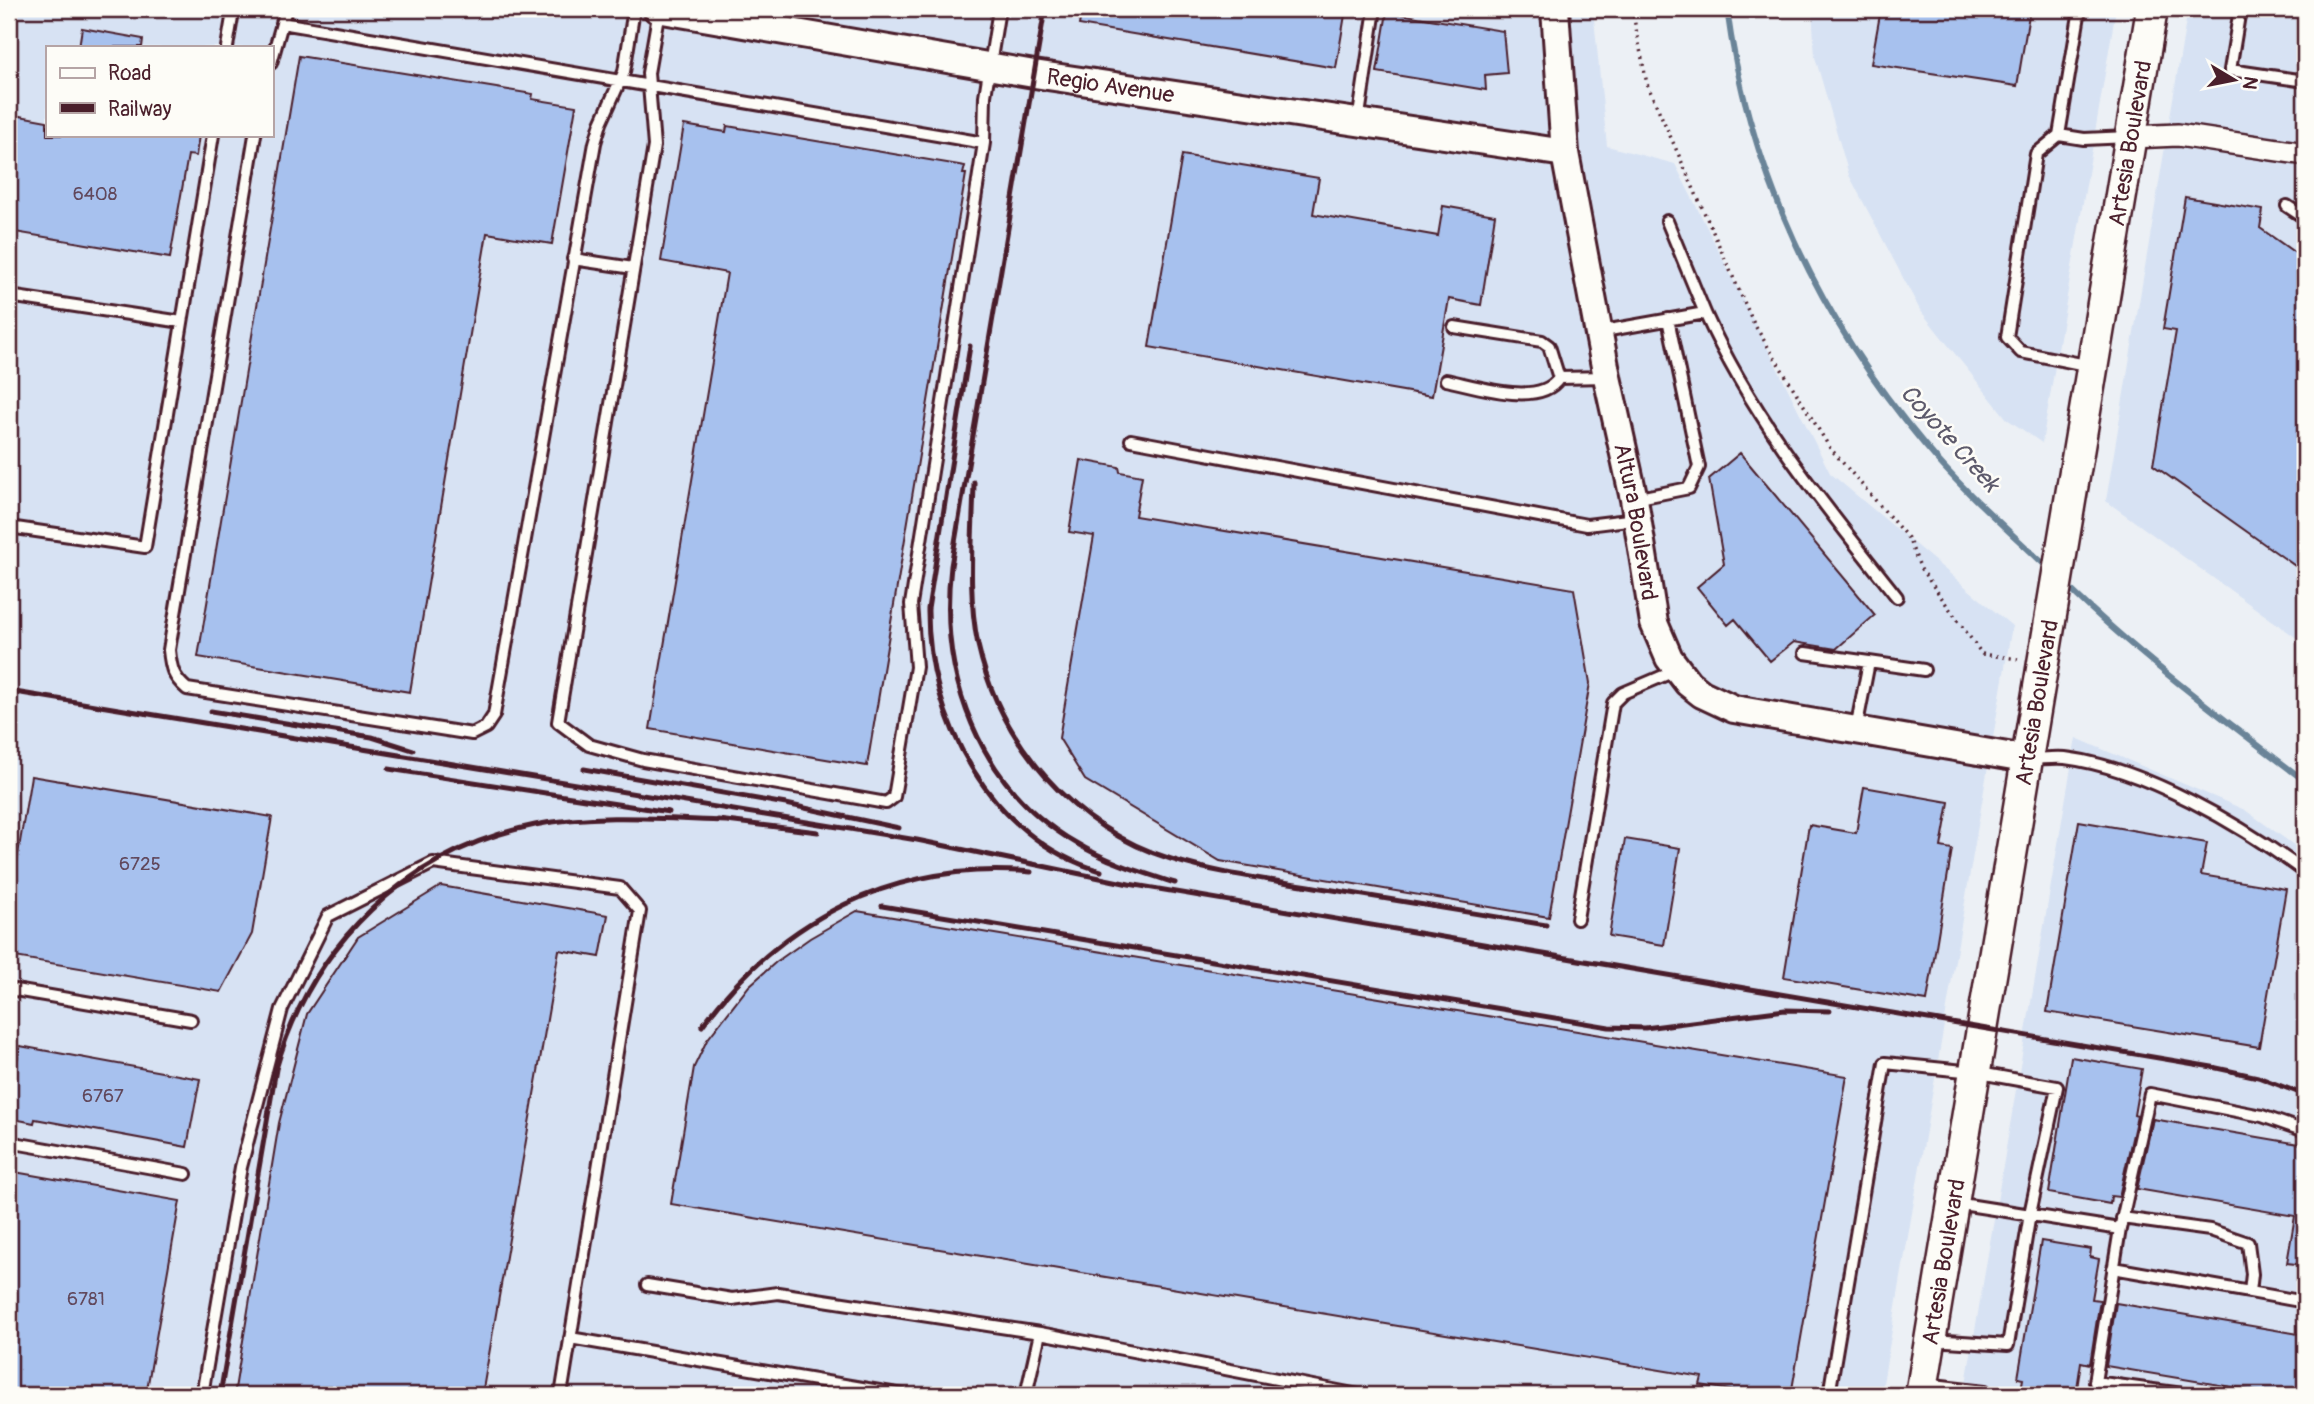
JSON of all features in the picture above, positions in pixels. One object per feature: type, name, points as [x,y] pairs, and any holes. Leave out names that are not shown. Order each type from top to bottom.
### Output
[{"type":"main road","name":"Artesia Boulevard","points":[[1922,1390],[2152,9]]},
{"type":"street","name":"Regio Avenue","points":[[658,9],[750,16],[989,66],[1565,153]]},
{"type":"street","name":"Altura Boulevard","points":[[1555,9],[1565,153],[1606,377],[1635,509],[1654,623],[1677,670],[1702,694],[1734,709],[2025,760]]},
{"type":"street","points":[[2131,137],[2178,135],[2305,154]]},
{"type":"lane","points":[[213,9],[233,12],[227,46]]},
{"type":"lane","points":[[273,56],[286,9]]},
{"type":"lane","points":[[255,136],[169,650],[174,678],[187,690],[472,734],[485,727],[494,715],[573,259],[598,132],[621,79],[634,9]]},
{"type":"lane","points":[[658,9],[649,58],[654,146],[558,722],[589,745],[643,760],[886,803],[894,796],[913,692],[916,667],[911,604],[984,143],[989,66],[999,9]]},
{"type":"lane","points":[[1358,122],[1375,9]]},
{"type":"lane","points":[[2080,9],[2059,135],[2036,154],[2007,337],[2021,352],[2092,366]]},
{"type":"lane","points":[[2240,9],[2230,70],[2305,81]]},
{"type":"lane","points":[[282,23],[984,143]]},
{"type":"lane","points":[[2059,135],[2084,139],[2131,137]]},
{"type":"lane","points":[[9,527],[145,547],[213,136]]},
{"type":"lane","points":[[2287,206],[2305,218]]},
{"type":"lane","points":[[1667,221],[1724,355],[1773,439],[1897,597]]},
{"type":"lane","points":[[573,259],[633,268]]},
{"type":"lane","points":[[9,296],[182,322]]},
{"type":"lane","points":[[1598,332],[1704,313]]},
{"type":"lane","points":[[1130,440],[1587,525],[1689,488],[1699,467],[1668,319]]},
{"type":"lane","points":[[1454,327],[1542,341],[1549,346],[1559,378]]},
{"type":"lane","points":[[1446,380],[1535,394],[1550,388],[1559,378],[1606,377]]},
{"type":"lane","points":[[1805,653],[1924,670]]},
{"type":"lane","points":[[1856,729],[1869,662]]},
{"type":"lane","points":[[1577,919],[1613,703],[1623,694],[1677,670]]},
{"type":"lane","points":[[2025,760],[2065,758],[2141,778],[2254,834],[2305,872]]},
{"type":"lane","points":[[202,1395],[241,1167],[282,1009],[328,916],[433,863],[620,888],[640,911],[561,1395]]},
{"type":"lane","points":[[9,989],[191,1020]]},
{"type":"lane","points":[[1829,1395],[1885,1063],[1974,1072],[2057,1087],[2030,1214],[2008,1345],[1930,1339]]},
{"type":"lane","points":[[2190,1395],[2095,1382],[2121,1224],[2150,1094],[2262,1116],[2305,1131]]},
{"type":"lane","points":[[9,1142],[186,1174]]},
{"type":"lane","points":[[1952,1203],[2121,1224],[2210,1230],[2248,1243],[2252,1274],[2250,1292]]},
{"type":"lane","points":[[2113,1268],[2305,1302]]},
{"type":"lane","points":[[647,1285],[732,1299],[778,1293],[1040,1333],[1359,1395]]},
{"type":"lane","points":[[1026,1395],[1040,1333]]},
{"type":"lane","points":[[570,1338],[903,1395]]},
{"type":"lane","points":[[1922,1390],[1985,1391],[1990,1395]]},
{"type":"path","points":[[1632,9],[1647,84],[1754,324],[1830,448],[1908,538],[1922,569],[1983,654],[2042,658]]},
{"type":"shaded area","points":[[9,9],[1593,9],[1607,146],[1675,164],[1830,473],[2012,626],[1881,1395],[9,1395]]},
{"type":"shaded area","points":[[1812,9],[2116,9],[2042,443],[2007,419],[1920,310],[1849,175],[1815,57]]},
{"type":"shaded area","points":[[2188,9],[2305,9],[2305,644],[2106,501]]},
{"type":"shaded area","points":[[2076,738],[2245,810],[2305,853],[2305,1395],[1964,1395]]},
{"type":"building","points":[[1082,9],[1346,9],[1336,68],[1079,25]]},
{"type":"building","points":[[1881,9],[2030,9],[2017,86],[1871,64]]},
{"type":"building","points":[[1387,12],[1503,31],[1507,73],[1485,75],[1486,90],[1377,72]]},
{"type":"building","points":[[82,28],[143,39],[142,46],[79,46]]},
{"type":"building","points":[[299,56],[533,94],[532,99],[576,106],[552,244],[487,233],[410,692],[198,657]]},
{"type":"building","points":[[9,114],[46,121],[46,136],[199,136],[196,156],[188,155],[170,258],[9,231]]},
{"type":"building","points":[[684,125],[726,132],[727,126],[965,166],[963,174],[966,174],[867,766],[650,729],[727,273],[661,261]]},
{"type":"building","points":[[1182,155],[1319,178],[1313,214],[1438,236],[1443,206],[1495,215],[1481,305],[1449,299],[1432,396],[1149,347]]},
{"type":"building","points":[[2185,197],[2263,210],[2260,228],[2305,260],[2305,573],[2153,465],[2176,331],[2163,329]]},
{"type":"building","points":[[1740,453],[1875,615],[1836,649],[1794,642],[1770,661],[1735,619],[1728,625],[1697,587],[1724,564],[1709,479]]},
{"type":"building","points":[[1081,460],[1119,467],[1120,472],[1142,476],[1135,516],[1574,589],[1590,683],[1549,917],[1220,861],[1085,780],[1059,738],[1094,536],[1069,532]]},
{"type":"building","points":[[31,776],[272,817],[252,934],[221,992],[9,956],[9,908]]},
{"type":"building","points":[[1864,787],[1949,802],[1941,847],[1952,849],[1927,1001],[1784,977],[1809,825],[1856,833]]},
{"type":"building","points":[[2079,821],[2207,843],[2201,875],[2286,889],[2259,1047],[2047,1012]]},
{"type":"building","points":[[1625,839],[1680,848],[1664,945],[1609,936]]},
{"type":"building","points":[[441,886],[608,915],[600,957],[559,950],[482,1395],[234,1395],[279,1123],[307,1014],[358,937]]},
{"type":"building","points":[[857,911],[1847,1076],[1791,1395],[1761,1395],[1700,1385],[1702,1377],[671,1204],[694,1067],[707,1040],[749,986],[776,962],[810,938]]},
{"type":"building","points":[[20,1046],[200,1079],[187,1147],[35,1119],[34,1123],[9,1118],[9,1100]]},
{"type":"building","points":[[2071,1057],[2142,1069],[2134,1115],[2137,1116],[2119,1197],[2111,1196],[2110,1204],[2049,1193]]},
{"type":"building","points":[[2153,1119],[2305,1145],[2305,1265],[2287,1263],[2295,1216],[2137,1189]]},
{"type":"building","points":[[9,1171],[180,1201],[146,1395],[9,1395]]},
{"type":"building","points":[[2041,1241],[2091,1249],[2090,1257],[2099,1259],[2092,1299],[2100,1300],[2090,1364],[2081,1362],[2076,1395],[2020,1395],[2023,1379],[2018,1378]]},
{"type":"building","points":[[2116,1303],[2305,1335],[2305,1395],[2279,1395],[2106,1366]]},
{"type":"waterway","name":"Coyote Creek","points":[[1727,9],[1737,69],[1771,185],[1794,240],[1822,294],[1852,346],[1938,461],[2048,568]]},
{"type":"waterway","name":"Coyote Creek","points":[[2066,585],[2153,662],[2305,781]]},
{"type":"railway","points":[[1045,9],[951,566],[951,647],[959,687],[972,724],[990,759],[1013,791],[1042,819],[1088,850],[1124,866],[1175,883]]},
{"type":"railway","points":[[970,346],[928,609],[931,650],[939,691],[953,731],[972,769],[997,803],[1027,832],[1062,855],[1101,871]]},
{"type":"railway","points":[[974,482],[973,605],[978,645],[989,681],[1004,716],[1023,748],[1046,778],[1073,804],[1103,827],[1136,845],[1190,865],[1248,877],[1546,925]]},
{"type":"railway","points":[[9,691],[917,840],[1129,884],[2212,1067],[2258,1077],[2305,1095]]},
{"type":"railway","points":[[211,711],[372,737],[413,750]]},
{"type":"railway","points":[[389,769],[669,812]]},
{"type":"railway","points":[[584,769],[786,804],[899,828]]},
{"type":"railway","points":[[220,1395],[276,1069],[292,1024],[314,982],[340,944],[371,910],[406,881],[446,857],[489,838],[535,825],[582,819],[726,821]]},
{"type":"railway","points":[[718,820],[818,832]]},
{"type":"railway","points":[[702,1026],[733,988],[768,955],[805,927],[846,904],[888,887],[934,876],[981,871],[1031,872]]},
{"type":"railway","points":[[882,906],[1609,1027],[1645,1028],[1785,1010],[1830,1011]]}]
